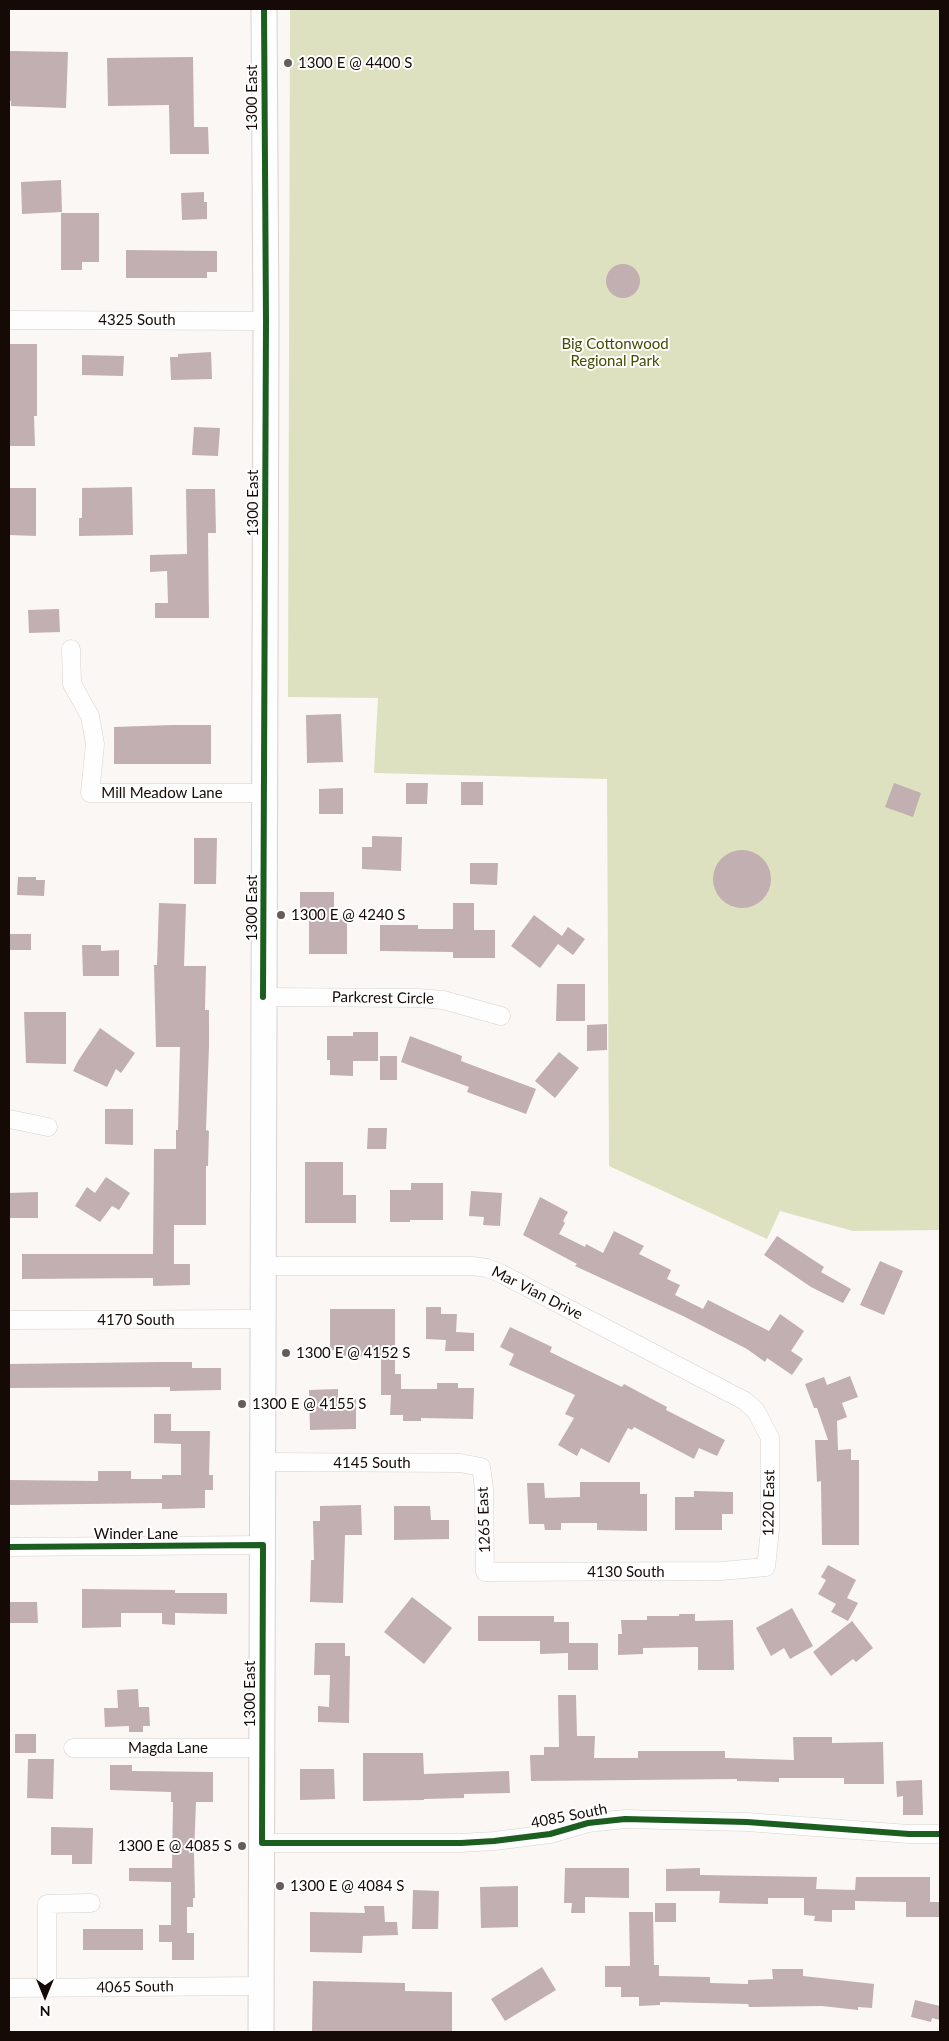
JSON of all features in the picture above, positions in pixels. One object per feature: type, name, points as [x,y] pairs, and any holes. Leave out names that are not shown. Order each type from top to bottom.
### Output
[{"type":"main road","name":"1300 East","points":[[261,2032],[266,321],[264,9]]},
{"type":"street","name":"4325 South","points":[[9,320],[266,321]]},
{"type":"street","name":"Mill Meadow Lane","points":[[70,648],[72,684],[90,716],[95,744],[90,793],[264,793]]},
{"type":"street","name":"Parkcrest Circle","points":[[263,997],[418,998],[443,1000],[501,1016]]},
{"type":"street","points":[[9,1119],[48,1127]]},
{"type":"street","name":"Mar Vian Drive","points":[[264,1266],[472,1266],[487,1268],[500,1273],[744,1401],[756,1411],[770,1438]]},
{"type":"street","name":"4170 South","points":[[9,1320],[263,1319]]},
{"type":"street","name":"1220 East","points":[[766,1567],[770,1530],[770,1438]]},
{"type":"street","name":"4145 South","points":[[262,1462],[460,1463],[481,1467]]},
{"type":"street","name":"1265 East","points":[[481,1467],[484,1488],[486,1572]]},
{"type":"street","name":"Winder Lane","points":[[9,1547],[263,1546]]},
{"type":"street","name":"4130 South","points":[[486,1572],[721,1571],[766,1567]]},
{"type":"street","name":"Magda Lane","points":[[73,1748],[262,1748]]},
{"type":"street","name":"4085 South","points":[[262,1843],[461,1843],[494,1841],[550,1834],[588,1823],[625,1819],[747,1822],[909,1834],[940,1834]]},
{"type":"street","points":[[47,1988],[47,1904],[91,1903]]},
{"type":"street","name":"4065 South","points":[[9,1988],[262,1986]]},
{"type":"green space","name":"Big Cottonwood Regional Park","points":[[290,9],[940,9],[940,1230],[853,1231],[780,1211],[767,1239],[609,1166],[607,779],[374,773],[378,698],[288,697]]},
{"type":"building","points":[[10,51],[68,52],[66,108],[11,106],[11,101],[9,101]]},
{"type":"building","points":[[193,57],[194,127],[208,127],[209,154],[170,154],[169,105],[108,106],[107,58]]},
{"type":"building","points":[[61,180],[62,212],[22,214],[21,182]]},
{"type":"building","points":[[204,192],[204,202],[207,202],[207,219],[182,220],[181,193]]},
{"type":"building","points":[[61,213],[99,213],[99,262],[82,262],[82,270],[61,270]]},
{"type":"building","points":[[126,250],[217,251],[217,272],[207,272],[207,278],[126,278]]},
{"type":"building","points":[[623,264],[635,269],[640,281],[635,293],[623,298],[611,293],[606,281],[611,269]]},
{"type":"building","points":[[9,344],[37,344],[37,416],[34,416],[35,446],[9,446]]},
{"type":"building","points":[[211,352],[212,379],[171,380],[170,357],[178,357],[178,354]]},
{"type":"building","points":[[82,355],[124,356],[123,376],[82,375]]},
{"type":"building","points":[[194,427],[220,428],[218,456],[192,455]]},
{"type":"building","points":[[132,487],[133,535],[79,536],[79,518],[82,518],[82,488]]},
{"type":"building","points":[[9,488],[36,488],[36,536],[9,535]]},
{"type":"building","points":[[186,489],[215,489],[216,533],[208,533],[209,618],[155,618],[155,603],[168,603],[167,571],[150,572],[150,555],[187,554]]},
{"type":"building","points":[[59,609],[60,632],[29,633],[28,610]]},
{"type":"building","points":[[341,714],[343,762],[307,763],[306,715]]},
{"type":"building","points":[[211,725],[211,764],[114,764],[114,727]]},
{"type":"building","points":[[461,782],[483,782],[483,805],[461,805]]},
{"type":"building","points":[[406,783],[428,783],[427,804],[406,804]]},
{"type":"building","points":[[894,783],[921,793],[913,817],[885,807]]},
{"type":"building","points":[[343,788],[343,814],[319,814],[319,789]]},
{"type":"building","points":[[372,836],[402,837],[401,871],[362,869],[362,847],[372,847]]},
{"type":"building","points":[[194,838],[217,838],[216,884],[194,884]]},
{"type":"building","points":[[742,850],[753,852],[766,863],[771,879],[769,890],[758,903],[742,908],[731,906],[718,895],[713,879],[715,868],[726,855]]},
{"type":"building","points":[[470,863],[498,863],[497,885],[470,884]]},
{"type":"building","points":[[18,877],[36,877],[36,880],[45,880],[44,896],[17,895]]},
{"type":"building","points":[[300,892],[334,892],[334,920],[347,919],[347,954],[309,954],[309,912],[300,912]]},
{"type":"building","points":[[159,903],[186,904],[184,966],[206,966],[205,1010],[209,1010],[209,1046],[206,1130],[209,1131],[208,1166],[206,1166],[206,1225],[174,1225],[174,1264],[190,1264],[190,1285],[153,1286],[153,1278],[22,1279],[22,1254],[153,1254],[154,1149],[176,1149],[180,1047],[156,1047],[154,965],[157,965]]},
{"type":"building","points":[[453,903],[474,903],[474,930],[495,930],[495,958],[453,958],[453,952],[380,951],[380,925],[418,925],[418,929],[453,929]]},
{"type":"building","points":[[534,915],[562,936],[568,927],[585,939],[573,955],[558,944],[540,968],[511,946]]},
{"type":"building","points":[[9,934],[31,934],[31,950],[9,950]]},
{"type":"building","points":[[82,945],[101,945],[101,951],[119,950],[119,976],[83,976]]},
{"type":"building","points":[[557,984],[585,984],[585,1021],[556,1021]]},
{"type":"building","points":[[24,1012],[66,1012],[66,1064],[26,1063]]},
{"type":"building","points":[[607,1024],[607,1050],[587,1051],[587,1025]]},
{"type":"building","points":[[100,1028],[135,1053],[121,1073],[116,1069],[107,1087],[73,1071]]},
{"type":"building","points":[[353,1032],[378,1032],[378,1061],[353,1061],[353,1076],[330,1075],[330,1060],[327,1060],[327,1036],[353,1036]]},
{"type":"building","points":[[410,1036],[462,1056],[461,1061],[536,1089],[526,1114],[467,1092],[469,1087],[401,1062]]},
{"type":"building","points":[[559,1052],[579,1068],[555,1098],[535,1081]]},
{"type":"building","points":[[380,1056],[397,1056],[397,1080],[380,1080]]},
{"type":"building","points":[[105,1109],[133,1109],[133,1145],[105,1144]]},
{"type":"building","points":[[368,1128],[387,1128],[386,1149],[367,1149]]},
{"type":"building","points":[[305,1162],[343,1162],[343,1195],[356,1195],[356,1223],[305,1223]]},
{"type":"building","points":[[106,1177],[130,1193],[119,1210],[112,1206],[100,1222],[75,1206],[87,1187],[95,1193]]},
{"type":"building","points":[[411,1183],[443,1183],[443,1220],[390,1222],[390,1190],[411,1190]]},
{"type":"building","points":[[471,1191],[502,1193],[500,1226],[483,1225],[484,1217],[469,1216]]},
{"type":"building","points":[[38,1192],[38,1218],[9,1218],[9,1193]]},
{"type":"building","points":[[540,1197],[568,1212],[559,1234],[585,1247],[586,1244],[603,1253],[614,1231],[644,1246],[639,1254],[671,1270],[667,1279],[680,1285],[675,1295],[703,1309],[708,1300],[769,1331],[780,1314],[804,1331],[791,1351],[803,1359],[792,1375],[767,1358],[765,1362],[747,1349],[683,1316],[575,1266],[577,1264],[523,1235]]},
{"type":"building","points":[[777,1236],[824,1267],[821,1272],[851,1289],[843,1303],[811,1287],[764,1255]]},
{"type":"building","points":[[880,1261],[903,1271],[884,1315],[860,1305]]},
{"type":"building","points":[[426,1307],[441,1307],[441,1314],[457,1314],[456,1332],[474,1333],[474,1351],[445,1351],[446,1340],[426,1339]]},
{"type":"building","points":[[330,1309],[395,1309],[395,1374],[401,1374],[401,1389],[437,1389],[437,1383],[458,1383],[458,1388],[474,1388],[473,1419],[421,1418],[421,1421],[403,1421],[403,1415],[390,1415],[391,1395],[381,1395],[381,1357],[343,1356],[343,1350],[330,1350]]},
{"type":"building","points":[[510,1327],[552,1347],[550,1352],[622,1387],[624,1384],[667,1407],[666,1410],[725,1440],[717,1456],[699,1448],[694,1459],[634,1427],[632,1430],[628,1428],[609,1463],[581,1448],[577,1456],[558,1445],[574,1418],[565,1414],[575,1395],[509,1365],[514,1354],[500,1347]]},
{"type":"building","points":[[192,1362],[192,1368],[221,1368],[221,1390],[170,1391],[170,1387],[9,1388],[9,1364]]},
{"type":"building","points":[[850,1376],[858,1397],[842,1403],[847,1417],[837,1421],[838,1450],[851,1449],[851,1460],[859,1460],[859,1545],[822,1545],[821,1481],[817,1482],[815,1440],[828,1440],[817,1408],[814,1408],[805,1384],[824,1377],[827,1385]]},
{"type":"building","points":[[338,1389],[338,1399],[356,1399],[356,1429],[310,1430],[309,1390]]},
{"type":"building","points":[[154,1414],[171,1414],[171,1431],[210,1431],[209,1475],[213,1475],[213,1490],[205,1490],[205,1508],[162,1509],[162,1503],[9,1505],[9,1480],[98,1481],[98,1471],[131,1471],[131,1479],[162,1479],[162,1475],[181,1475],[181,1444],[154,1443]]},
{"type":"building","points":[[580,1482],[640,1482],[640,1494],[647,1494],[647,1531],[597,1530],[597,1523],[561,1523],[561,1530],[545,1530],[544,1524],[529,1524],[527,1483],[544,1483],[545,1498],[580,1497]]},
{"type":"building","points":[[694,1491],[733,1492],[733,1514],[722,1514],[722,1530],[675,1530],[675,1497],[694,1497]]},
{"type":"building","points":[[361,1505],[362,1535],[345,1535],[343,1603],[310,1602],[311,1560],[314,1560],[313,1521],[320,1521],[320,1506]]},
{"type":"building","points":[[394,1506],[430,1506],[431,1520],[449,1520],[449,1539],[394,1540]]},
{"type":"building","points":[[828,1565],[856,1580],[847,1598],[858,1603],[848,1621],[831,1612],[836,1604],[818,1594],[826,1580],[821,1577]]},
{"type":"building","points":[[82,1589],[175,1590],[175,1593],[227,1593],[227,1614],[175,1613],[175,1625],[162,1624],[162,1613],[121,1613],[121,1627],[82,1628]]},
{"type":"building","points":[[412,1597],[452,1628],[424,1664],[384,1632]]},
{"type":"building","points":[[9,1602],[37,1602],[38,1623],[9,1623]]},
{"type":"building","points":[[792,1608],[813,1646],[790,1659],[784,1648],[771,1656],[756,1628]]},
{"type":"building","points":[[679,1614],[695,1614],[695,1621],[733,1620],[734,1670],[698,1670],[698,1647],[643,1648],[643,1654],[618,1655],[618,1634],[622,1634],[621,1620],[647,1620],[647,1616],[679,1616]]},
{"type":"building","points":[[478,1616],[554,1616],[554,1622],[569,1622],[569,1643],[598,1643],[598,1670],[568,1670],[568,1653],[540,1654],[540,1641],[478,1641]]},
{"type":"building","points":[[852,1621],[873,1648],[856,1662],[853,1659],[831,1676],[813,1652]]},
{"type":"building","points":[[315,1643],[345,1643],[345,1656],[350,1656],[349,1723],[318,1722],[318,1706],[329,1707],[330,1675],[314,1675]]},
{"type":"building","points":[[138,1689],[139,1707],[149,1707],[150,1726],[143,1726],[143,1732],[129,1732],[129,1726],[105,1727],[104,1708],[118,1708],[117,1690]]},
{"type":"building","points":[[558,1695],[576,1695],[577,1736],[595,1736],[594,1758],[638,1758],[638,1751],[725,1751],[725,1758],[794,1760],[793,1737],[832,1737],[832,1743],[883,1742],[884,1784],[844,1784],[844,1778],[779,1778],[779,1782],[737,1781],[737,1779],[531,1781],[530,1755],[544,1755],[544,1747],[559,1747]]},
{"type":"building","points":[[15,1734],[36,1734],[36,1753],[15,1753]]},
{"type":"building","points":[[363,1753],[423,1753],[424,1774],[509,1771],[510,1793],[464,1794],[464,1798],[363,1801]]},
{"type":"building","points":[[28,1759],[54,1759],[53,1799],[27,1798]]},
{"type":"building","points":[[110,1765],[132,1765],[132,1771],[213,1772],[213,1802],[196,1802],[195,1898],[193,1898],[193,1907],[187,1907],[187,1933],[194,1933],[194,1960],[172,1960],[172,1942],[159,1942],[159,1925],[171,1925],[171,1882],[129,1881],[129,1868],[172,1868],[173,1802],[171,1802],[171,1792],[110,1790]]},
{"type":"building","points":[[300,1769],[334,1769],[335,1799],[300,1800]]},
{"type":"building","points":[[922,1780],[923,1815],[903,1815],[903,1796],[897,1797],[896,1781]]},
{"type":"building","points":[[51,1827],[93,1828],[92,1864],[72,1864],[72,1855],[51,1855]]},
{"type":"building","points":[[565,1868],[629,1868],[629,1898],[585,1897],[585,1913],[571,1913],[572,1903],[564,1903]]},
{"type":"building","points":[[700,1868],[700,1875],[817,1877],[816,1889],[855,1890],[856,1877],[930,1877],[930,1902],[940,1902],[940,1917],[906,1917],[906,1902],[855,1901],[855,1910],[832,1910],[832,1922],[814,1921],[815,1916],[804,1915],[804,1898],[768,1898],[768,1904],[719,1903],[720,1891],[666,1891],[666,1869]]},
{"type":"building","points":[[518,1886],[518,1927],[481,1928],[480,1887]]},
{"type":"building","points":[[413,1890],[439,1891],[438,1929],[412,1929]]},
{"type":"building","points":[[655,1903],[676,1903],[676,1922],[655,1922]]},
{"type":"building","points":[[364,1906],[384,1906],[385,1922],[397,1922],[398,1935],[363,1936],[362,1953],[310,1952],[310,1912],[365,1913]]},
{"type":"building","points":[[629,1912],[653,1912],[654,1965],[659,1965],[659,1976],[710,1977],[710,1983],[748,1984],[748,1980],[773,1979],[772,1969],[803,1969],[803,1976],[874,1984],[872,2008],[858,2007],[858,2010],[822,2006],[749,2007],[748,2004],[660,2002],[660,2005],[639,2006],[639,1997],[621,1997],[621,1987],[605,1987],[605,1966],[630,1966]]},
{"type":"building","points":[[83,1929],[143,1929],[143,1950],[83,1950]]},
{"type":"building","points":[[542,1967],[556,1990],[505,2021],[491,1999]]},
{"type":"building","points":[[313,1981],[405,1983],[405,1991],[452,1992],[452,2032],[312,2032]]},
{"type":"building","points":[[915,2000],[940,2006],[940,2020],[932,2018],[931,2022],[911,2017]]},
{"type":"cycle path","points":[[263,997],[266,321],[264,9]]},
{"type":"cycle path","points":[[9,1547],[263,1545],[262,1843],[461,1843],[494,1841],[550,1834],[588,1823],[625,1819],[747,1822],[909,1834],[940,1834]]},
{"type":"place","name":"1300 E @ 4400 S","points":[[288,63]]},
{"type":"place","name":"1300 E @ 4240 S","points":[[281,915]]},
{"type":"place","name":"1300 E @ 4152 S","points":[[286,1353]]},
{"type":"place","name":"1300 E @ 4155 S","points":[[242,1404]]},
{"type":"place","name":"1300 E @ 4085 S","points":[[242,1846]]},
{"type":"place","name":"1300 E @ 4084 S","points":[[280,1886]]}]
